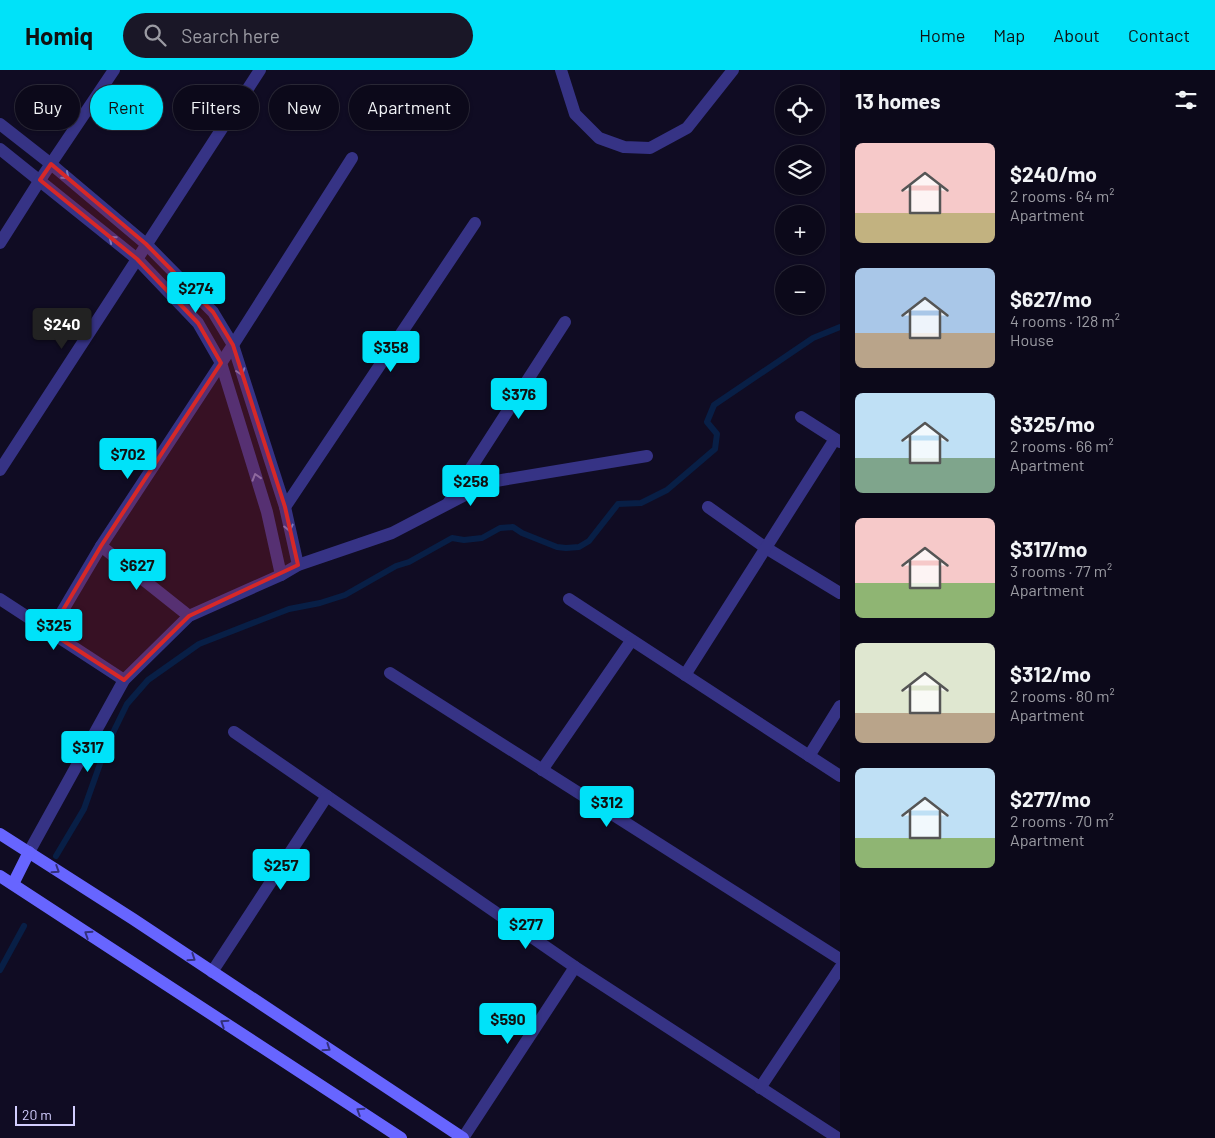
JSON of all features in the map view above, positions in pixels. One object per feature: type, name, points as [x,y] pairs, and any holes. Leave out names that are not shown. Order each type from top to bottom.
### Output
[{"type":"street","points":[[0,244],[40,180],[114,70]]},
{"type":"street","points":[[0,470],[260,70]]},
{"type":"street","points":[[561,70],[575,114],[599,138],[624,147],[650,148],[687,128],[733,70]]},
{"type":"street","points":[[0,124],[146,244],[212,312],[233,344],[285,507],[298,565]]},
{"type":"street","points":[[0,149],[137,259],[198,323],[221,363],[267,512],[281,575]]},
{"type":"street","points":[[50,632],[101,546],[352,158]]},
{"type":"street","points":[[285,507],[475,223]]},
{"type":"street","points":[[449,502],[565,322]]},
{"type":"street","points":[[685,675],[766,548],[838,441],[801,417]]},
{"type":"street","points":[[13,884],[124,680],[189,616],[281,575],[298,565],[392,533],[490,482],[647,456]]},
{"type":"street","points":[[708,507],[766,548],[840,593]]},
{"type":"street","points":[[101,546],[189,616]]},
{"type":"street","points":[[0,598],[124,680]]},
{"type":"street","points":[[569,599],[840,776]]},
{"type":"street","points":[[542,770],[631,641]]},
{"type":"street","points":[[390,673],[840,959]]},
{"type":"street","points":[[809,756],[840,706]]},
{"type":"street","points":[[234,732],[576,967],[838,1138]]},
{"type":"street","points":[[212,972],[327,796]]},
{"type":"street","points":[[0,834],[463,1138],[576,967]]},
{"type":"street","points":[[0,877],[401,1138]]},
{"type":"street","points":[[760,1088],[840,968]]},
{"type":"highlighted area","points":[[51,164],[146,244],[213,312],[233,345],[285,507],[298,565],[189,616],[124,680],[50,632],[101,546],[221,363],[198,323],[137,259],[40,180]]},
{"type":"waterway","points":[[56,856],[84,809],[106,747],[127,704],[148,680],[199,644],[289,609],[320,603],[345,595],[396,566],[409,562],[452,538],[464,540],[482,538],[500,528],[513,527],[522,533],[557,547],[579,547],[589,541],[618,504],[641,503],[667,490],[715,449],[717,434],[707,422],[714,405],[813,338],[840,327]]},
{"type":"waterway","points":[[0,970],[24,926]]}]
